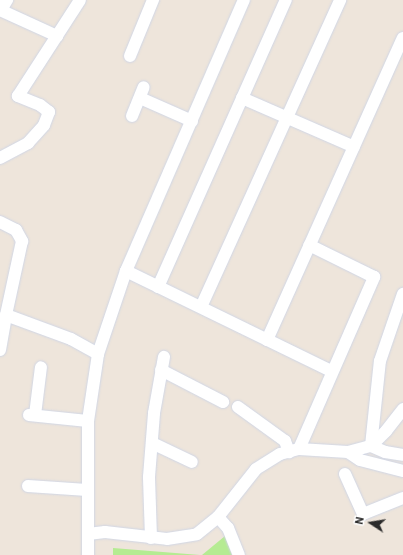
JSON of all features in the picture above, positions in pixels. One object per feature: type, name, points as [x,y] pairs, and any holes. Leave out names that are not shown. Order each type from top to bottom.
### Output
[{"type":"street","points":[[0,158],[28,143],[44,125],[49,112],[40,105],[18,96],[80,0]]},
{"type":"street","points":[[130,56],[153,0]]},
{"type":"street","points":[[88,555],[88,421],[98,354],[126,271],[244,0]]},
{"type":"street","points":[[158,287],[286,0]]},
{"type":"street","points":[[201,308],[340,0]]},
{"type":"street","points":[[3,7],[57,36]]},
{"type":"street","points":[[267,340],[403,38]]},
{"type":"street","points":[[132,116],[142,92],[192,121]]},
{"type":"street","points":[[242,98],[354,147]]},
{"type":"street","points":[[0,222],[16,230],[22,241],[0,350]]},
{"type":"street","points":[[294,450],[374,277],[309,245]]},
{"type":"street","points":[[126,271],[331,371]]},
{"type":"street","points":[[371,446],[380,361],[403,294]]},
{"type":"street","points":[[6,315],[71,339],[98,354]]},
{"type":"street","points":[[151,538],[149,477],[154,413],[164,357]]},
{"type":"street","points":[[41,367],[32,415],[88,421]]},
{"type":"street","points":[[161,370],[223,402]]},
{"type":"street","points":[[238,407],[285,441],[294,450]]},
{"type":"street","points":[[88,534],[105,532],[167,539],[197,534],[218,517],[256,469],[294,450],[348,452],[371,446],[386,431],[403,409]]},
{"type":"street","points":[[152,443],[192,462]]},
{"type":"street","points":[[371,446],[385,452],[403,455]]},
{"type":"street","points":[[348,452],[360,460],[403,472]]},
{"type":"street","points":[[346,474],[363,514],[403,498]]},
{"type":"street","points":[[28,486],[87,490]]},
{"type":"street","points":[[218,517],[228,528],[239,555]]},
{"type":"green space","points":[[225,536],[232,555],[202,555]]},
{"type":"green space","points":[[113,548],[200,555],[113,555]]}]
